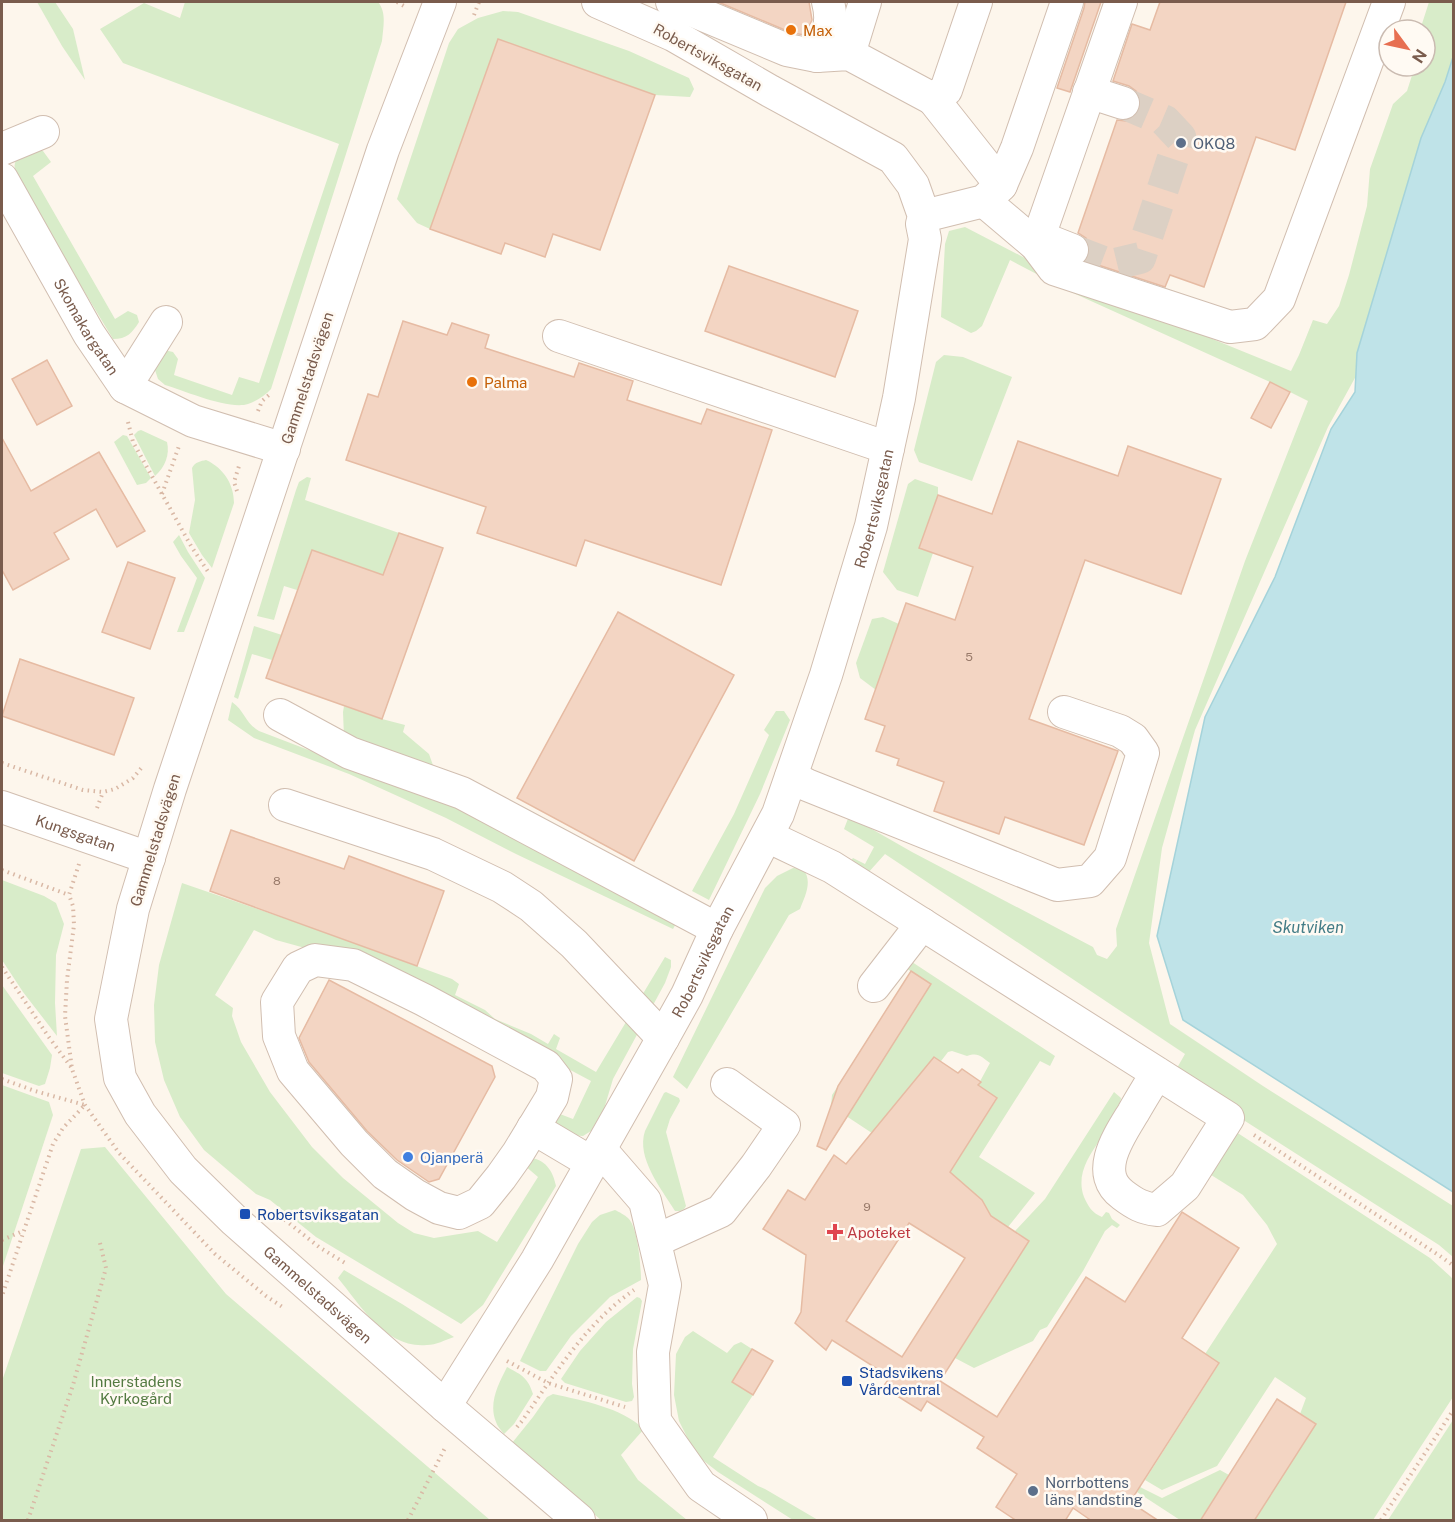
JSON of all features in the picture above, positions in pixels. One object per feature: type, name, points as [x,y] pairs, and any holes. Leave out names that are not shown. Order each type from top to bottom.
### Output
[{"type":"street","name":"Gammelstadsvägen","points":[[440,2],[383,150],[170,789],[133,909],[111,1019],[120,1078],[140,1114],[183,1170],[235,1221],[579,1521]]},
{"type":"street","name":"Robertsviksgatan","points":[[445,1406],[537,1260],[663,1038],[778,814],[826,675],[871,526],[899,399],[926,239],[922,224],[924,216],[913,185],[893,158],[673,35],[635,9],[598,2]]},
{"type":"street","points":[[635,9],[672,2],[787,50],[817,56],[849,54],[933,99],[993,193],[1037,241],[1054,269],[1230,327],[1255,324],[1279,299],[1389,2]]},
{"type":"street","points":[[817,56],[829,34],[828,2]]},
{"type":"street","points":[[849,54],[866,2]]},
{"type":"street","points":[[933,99],[946,90],[976,2]]},
{"type":"street","points":[[924,216],[993,193],[1017,148],[1067,2]]},
{"type":"street","points":[[1037,241],[1121,2]]},
{"type":"street","points":[[1089,92],[1123,104]]},
{"type":"street","points":[[2,149],[43,132]]},
{"type":"street","name":"Skomakargatan","points":[[2,179],[89,334],[125,387],[193,421],[284,449]]},
{"type":"street","points":[[1037,241],[1072,250]]},
{"type":"street","points":[[125,387],[166,322]]},
{"type":"street","points":[[559,336],[888,448]]},
{"type":"street","points":[[791,777],[1057,885],[1090,881],[1110,858],[1143,753],[1133,739],[1120,731],[1064,712]]},
{"type":"street","points":[[280,715],[350,753],[462,793],[717,929]]},
{"type":"street","points":[[285,805],[433,854],[502,887],[531,906],[574,944],[663,1038]]},
{"type":"street","name":"Kungsgatan","points":[[2,807],[148,858]]},
{"type":"street","points":[[767,836],[832,867],[1228,1118],[1185,1186],[1157,1210],[1141,1208],[1116,1191],[1111,1179],[1109,1162],[1114,1143],[1157,1073]]},
{"type":"street","points":[[874,986],[922,924]]},
{"type":"street","points":[[315,960],[352,965],[424,1000],[546,1066],[556,1079],[552,1097],[533,1128],[507,1169],[480,1203],[459,1213],[439,1208],[385,1174],[354,1143],[293,1071],[279,1036],[277,1002],[298,968],[315,960]]},
{"type":"street","points":[[658,1255],[721,1211],[784,1125],[727,1084]]},
{"type":"street","points":[[533,1128],[596,1156],[645,1201],[665,1285],[652,1352],[655,1421],[701,1486],[751,1521]]},
{"type":"path","points":[[474,15],[479,2]]},
{"type":"path","points":[[127,419],[133,442],[191,546],[213,578]]},
{"type":"path","points":[[162,494],[180,442]]},
{"type":"path","points":[[2,763],[83,790],[103,792]]},
{"type":"path","points":[[2,870],[69,895]]},
{"type":"path","points":[[2,967],[72,1069]]},
{"type":"path","points":[[2,1079],[85,1105],[63,1128],[53,1144],[2,1296]]},
{"type":"path","points":[[1228,1118],[1454,1266]]},
{"type":"path","points":[[275,1212],[319,1247],[345,1263]]},
{"type":"path","points":[[2,1240],[24,1230]]},
{"type":"path","points":[[28,1521],[73,1385],[106,1268],[99,1239]]},
{"type":"path","points":[[496,1450],[522,1421],[567,1355],[622,1298],[658,1255]]},
{"type":"path","points":[[514,1365],[548,1383],[639,1411],[655,1421]]},
{"type":"path","points":[[1381,1521],[1454,1408]]},
{"type":"path","points":[[408,1521],[447,1444]]},
{"type":"green space","points":[[37,2],[55,2],[73,29],[85,80],[62,46]]},
{"type":"green space","points":[[185,2],[378,2],[383,15],[382,41],[271,389],[248,404],[219,402],[165,385],[158,379],[153,364],[164,350],[173,352],[178,359],[174,375],[232,395],[239,377],[259,383],[339,144],[123,63],[100,29],[144,3],[180,18]]},
{"type":"green space","points":[[1429,2],[1453,2],[1453,57],[1357,353],[1356,376],[1328,427],[1195,730],[1162,848],[1149,943],[1170,1024],[1263,1086],[1453,1206],[1453,1257],[1439,1245],[1173,1075],[1185,1054],[885,854],[867,874],[847,865],[853,858],[865,864],[874,847],[844,829],[849,816],[912,852],[1093,947],[1097,955],[1107,959],[1117,946],[1116,929],[1245,561],[1308,401],[1071,292],[1010,260],[982,326],[971,333],[941,317],[945,244],[949,231],[965,227],[1065,282],[1291,371],[1313,320],[1327,324],[1339,306],[1367,206],[1370,169],[1393,104],[1407,91],[1411,78],[1437,78],[1437,18],[1424,18]]},
{"type":"green space","points":[[503,11],[518,12],[629,51],[689,78],[694,89],[690,97],[655,95],[498,39],[430,229],[417,223],[397,199],[449,43],[458,29],[478,18]]},
{"type":"green space","points":[[34,148],[43,151],[51,162],[33,176],[115,319],[128,311],[137,315],[139,322],[126,337],[113,339],[15,169],[17,159]]},
{"type":"green space","points":[[944,355],[963,357],[1012,377],[972,481],[919,462],[914,450],[936,362]]},
{"type":"green space","points":[[141,430],[167,442],[166,461],[155,476],[134,435]]},
{"type":"green space","points":[[123,435],[127,436],[151,478],[146,483],[137,485],[114,442]]},
{"type":"green space","points":[[206,460],[223,472],[234,496],[234,503],[212,568],[189,533],[195,500],[192,468],[196,463]]},
{"type":"green space","points":[[307,477],[311,478],[305,500],[399,533],[383,575],[312,550],[297,590],[284,586],[274,620],[257,616],[296,490],[299,482]]},
{"type":"green space","points":[[915,479],[938,487],[938,495],[920,548],[933,553],[918,597],[897,590],[883,572],[908,484]]},
{"type":"green space","points":[[179,535],[205,578],[184,632],[177,632],[197,578],[173,542]]},
{"type":"green space","points":[[883,617],[899,624],[876,690],[860,678],[856,663],[872,619]]},
{"type":"green space","points":[[254,626],[282,635],[272,660],[252,654],[238,699],[234,697]]},
{"type":"green space","points":[[232,702],[259,731],[340,762],[456,801],[678,920],[673,929],[446,818],[349,774],[254,738],[228,720]]},
{"type":"green space","points":[[344,706],[405,725],[403,732],[429,754],[435,771],[344,737]]},
{"type":"green space","points":[[776,711],[784,711],[790,720],[760,794],[709,900],[692,891],[734,814],[769,735],[764,730]]},
{"type":"green space","points":[[793,868],[803,869],[807,878],[807,889],[800,909],[789,915],[687,1089],[673,1077],[765,888],[777,876]]},
{"type":"green space","points":[[2,880],[56,903],[64,924],[56,955],[57,1036],[2,960]]},
{"type":"green space","points":[[182,883],[452,979],[459,984],[455,995],[485,1010],[495,1019],[548,1044],[554,1034],[560,1038],[556,1049],[596,1072],[665,957],[671,960],[665,983],[613,1079],[604,1109],[591,1131],[583,1136],[568,1135],[552,1126],[552,1111],[573,1119],[591,1081],[356,962],[276,940],[254,930],[215,995],[233,1008],[232,1016],[241,1042],[270,1092],[312,1147],[343,1178],[398,1223],[414,1233],[434,1238],[478,1231],[497,1242],[538,1177],[524,1165],[528,1158],[539,1160],[547,1166],[556,1186],[483,1305],[461,1324],[316,1237],[270,1200],[256,1194],[204,1150],[180,1117],[164,1080],[155,1042],[154,1005],[159,965]]},
{"type":"green space","points":[[909,960],[1055,1056],[1050,1066],[1040,1061],[979,1157],[1035,1193],[1008,1227],[991,1216],[982,1200],[950,1172],[997,1099],[978,1085],[990,1063],[982,1057],[948,1052],[881,1139],[831,1106],[832,1095],[838,1086],[858,1098],[931,984],[904,967]]},
{"type":"green space","points":[[2,985],[52,1055],[45,1084],[39,1086],[2,1073]]},
{"type":"green space","points":[[2,1085],[49,1102],[53,1115],[2,1269]]},
{"type":"green space","points":[[666,1092],[679,1098],[680,1101],[666,1132],[686,1206],[680,1211],[675,1211],[657,1183],[644,1152],[645,1131]]},
{"type":"green space","points":[[1114,1092],[1121,1098],[1118,1110],[1089,1158],[1083,1170],[1081,1183],[1084,1197],[1093,1211],[1102,1217],[1106,1212],[1109,1213],[1112,1219],[1120,1225],[1117,1228],[1112,1225],[1105,1231],[1083,1271],[1047,1327],[1040,1330],[1033,1341],[974,1368],[955,1358],[1029,1241],[1015,1231],[1045,1199]]},
{"type":"green space","points":[[1233,1130],[1430,1258],[1454,1281],[1453,1397],[1373,1520],[1254,1520],[1315,1425],[1300,1414],[1306,1398],[1275,1377],[1217,1466],[1162,1490],[1145,1480],[1219,1364],[1205,1354],[1277,1244],[1267,1225],[1243,1195],[1208,1173]]},
{"type":"green space","name":"Innerstadens Kyrkogård","points":[[105,1147],[226,1294],[490,1520],[2,1520],[2,1381],[81,1149]]},
{"type":"green space","points":[[615,1210],[628,1218],[634,1230],[641,1280],[610,1297],[571,1336],[546,1371],[540,1371],[520,1361],[578,1244],[592,1222],[600,1215]]},
{"type":"green space","points":[[344,1270],[454,1337],[430,1345],[412,1344],[387,1333],[365,1313],[338,1278]]},
{"type":"green space","points":[[637,1297],[642,1301],[633,1349],[634,1397],[632,1401],[626,1402],[565,1383],[561,1379],[580,1351],[606,1322]]},
{"type":"green space","points":[[693,1331],[727,1353],[734,1345],[741,1342],[752,1349],[732,1382],[753,1395],[713,1457],[818,1520],[793,1520],[718,1472],[700,1458],[691,1445],[679,1421],[674,1395],[676,1354],[685,1337]]},
{"type":"green space","points":[[507,1367],[524,1378],[533,1394],[514,1424],[504,1434],[497,1424],[493,1408],[496,1393]]},
{"type":"green space","points":[[553,1394],[613,1410],[644,1429],[621,1455],[638,1480],[687,1520],[601,1520],[512,1443],[547,1397]]},
{"type":"green space","points":[[1453,1420],[1453,1520],[1388,1520]]},
{"type":"green space","points":[[1220,1470],[1229,1475],[1200,1520],[1180,1520],[1137,1492],[1140,1487],[1162,1498]]},
{"type":"water","name":"Skutviken","points":[[1453,57],[1454,1192],[1183,1020],[1157,936],[1205,717],[1275,577],[1331,429],[1355,392],[1357,353],[1421,138]]},
{"type":"building","name":"Max","points":[[718,2],[809,2],[812,20],[805,35],[792,33]]},
{"type":"building","points":[[1085,2],[1101,2],[1070,92],[1057,88]]},
{"type":"building","name":"OKQ8","points":[[1160,2],[1346,2],[1295,150],[1256,137],[1204,287],[1170,275],[1165,287],[1086,261],[1090,247],[1086,238],[1078,233],[1117,120],[1126,121],[1135,117],[1140,108],[1140,99],[1136,91],[1113,81],[1132,24],[1150,30]]},
{"type":"building","points":[[498,39],[655,95],[600,250],[553,234],[545,257],[505,243],[501,254],[430,229]]},
{"type":"building","points":[[729,266],[858,311],[835,377],[705,331]]},
{"type":"building","points":[[403,321],[447,335],[452,323],[489,335],[485,348],[574,377],[579,363],[633,381],[627,400],[701,424],[707,409],[772,430],[721,585],[585,540],[576,566],[477,533],[486,507],[346,460],[368,394],[378,397]]},
{"type":"building","points":[[47,360],[72,406],[37,425],[12,379]]},
{"type":"building","points":[[1270,382],[1290,392],[1271,428],[1251,418]]},
{"type":"building","points":[[2,438],[31,491],[99,452],[145,531],[117,547],[96,509],[54,533],[69,559],[13,590],[2,570]]},
{"type":"building","points":[[1018,441],[1118,476],[1128,446],[1221,479],[1181,594],[1085,560],[1029,719],[1118,751],[1084,845],[1005,817],[999,834],[934,811],[944,782],[897,765],[899,759],[876,751],[885,726],[865,719],[906,603],[955,620],[973,567],[919,548],[938,495],[992,514]]},
{"type":"building","points":[[399,533],[443,548],[382,719],[266,678],[312,550],[383,575]]},
{"type":"building","points":[[128,562],[175,578],[150,649],[102,632]]},
{"type":"building","points":[[618,612],[734,675],[634,861],[517,798]]},
{"type":"building","points":[[20,659],[134,698],[114,755],[2,716]]},
{"type":"building","points":[[231,830],[344,869],[349,856],[444,891],[417,966],[210,891]]},
{"type":"building","points":[[911,971],[931,984],[826,1150],[817,1146],[838,1086]]},
{"type":"building","points":[[329,980],[492,1066],[495,1077],[439,1179],[429,1182],[397,1160],[367,1131],[309,1062],[299,1038]]},
{"type":"building","points":[[934,1057],[958,1073],[962,1069],[981,1082],[978,1085],[997,1098],[950,1172],[982,1200],[991,1216],[1029,1241],[940,1381],[997,1417],[1086,1277],[1125,1302],[1182,1212],[1239,1248],[1182,1338],[1219,1363],[1130,1502],[1159,1521],[1092,1521],[1073,1508],[1065,1521],[1017,1521],[996,1507],[1017,1474],[977,1448],[984,1437],[927,1401],[921,1411],[883,1387],[890,1377],[832,1340],[826,1350],[795,1323],[801,1312],[806,1255],[763,1229],[788,1190],[805,1200],[834,1155],[846,1164]],"holes":[[[909,1223],[965,1258],[902,1357],[846,1321]]]},
{"type":"building","points":[[752,1349],[773,1361],[753,1395],[732,1382]]},
{"type":"building","points":[[1277,1399],[1316,1424],[1254,1521],[1200,1521]]},
{"type":"tunnel","points":[[1072,250],[1111,265],[1140,258],[1180,137],[1165,121],[1123,103]]},
{"type":"place","name":"Max","points":[[791,30]]},
{"type":"place","name":"OKQ8","points":[[1181,143]]},
{"type":"place","name":"Palma","points":[[472,382]]},
{"type":"place","name":"Ojanperä","points":[[408,1157]]},
{"type":"place","name":"Robertsviksgatan","points":[[245,1214]]},
{"type":"place","name":"Apoteket","points":[[835,1232]]},
{"type":"place","name":"Stadsvikens Vårdcentral","points":[[847,1381]]},
{"type":"place","name":"Norrbottens läns landsting","points":[[1033,1491]]}]
